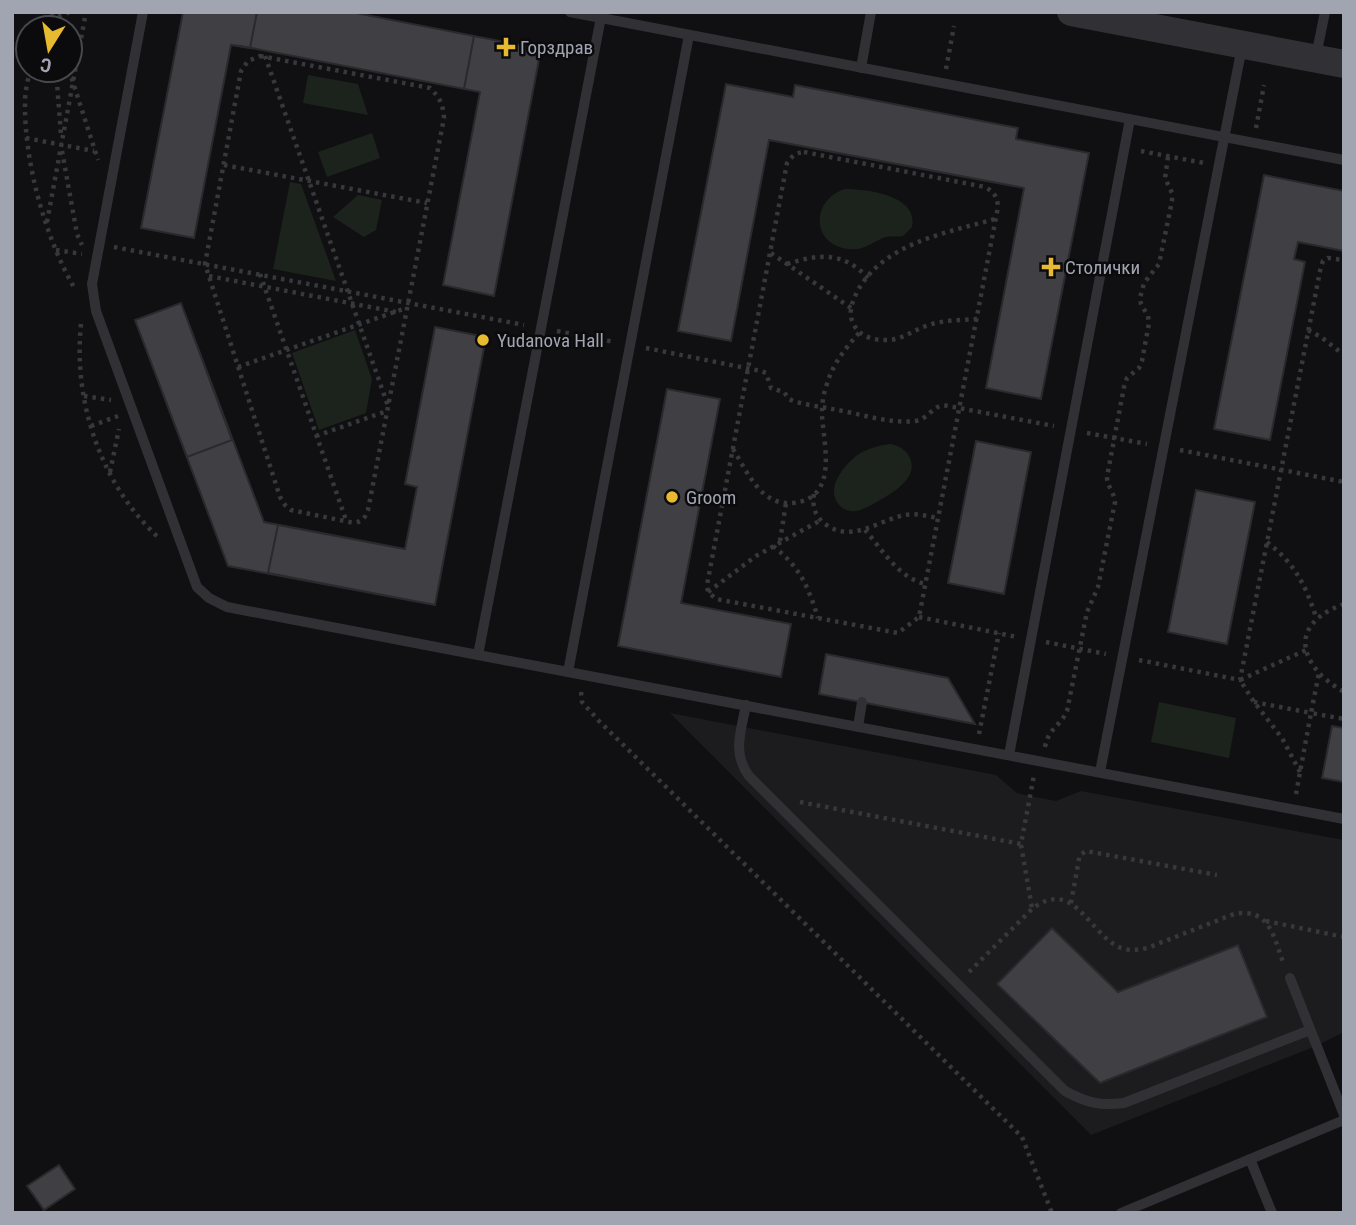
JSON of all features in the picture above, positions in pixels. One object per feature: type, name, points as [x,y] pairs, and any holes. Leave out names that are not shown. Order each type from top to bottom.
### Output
[{"type":"street","points":[[1071,12],[1344,64]]},
{"type":"lane","points":[[143,12],[92,284],[96,311],[187,561],[197,587],[209,598],[228,607],[1344,819]]},
{"type":"lane","points":[[570,12],[601,15],[689,35],[1344,160]]},
{"type":"lane","points":[[861,68],[871,12]]},
{"type":"lane","points":[[1316,59],[1325,12]]},
{"type":"lane","points":[[478,654],[601,15]]},
{"type":"lane","points":[[574,673],[630,345],[689,35]]},
{"type":"lane","points":[[1100,772],[1243,45]]},
{"type":"lane","points":[[1009,755],[1130,119]]},
{"type":"lane","points":[[858,727],[862,702]]},
{"type":"lane","points":[[746,705],[738,747],[743,768],[1065,1091],[1094,1103],[1124,1103],[1310,1030]]},
{"type":"lane","points":[[1121,1213],[1344,1117],[1290,978]]},
{"type":"lane","points":[[1250,1159],[1272,1213]]},
{"type":"path","points":[[943,83],[954,26]]},
{"type":"path","points":[[265,56],[388,409]]},
{"type":"path","points":[[265,56],[430,88],[439,97],[443,107],[369,510],[361,521],[354,523],[298,512],[285,505],[280,497],[205,264],[242,71],[248,61],[265,56]]},
{"type":"path","points":[[28,84],[25,99],[26,138],[35,184],[56,250],[78,295]]},
{"type":"path","points":[[57,84],[61,145],[76,234],[86,248],[98,251]]},
{"type":"path","points":[[47,222],[73,84]]},
{"type":"path","points":[[74,84],[108,194]]},
{"type":"path","points":[[1253,143],[1264,85]]},
{"type":"path","points":[[26,138],[116,155]]},
{"type":"path","points":[[1125,148],[1219,166]]},
{"type":"path","points":[[804,152],[985,187],[994,192],[997,199],[996,219],[919,617],[898,633],[716,599],[708,592],[707,585],[770,252],[787,163],[797,153],[804,152]]},
{"type":"path","points":[[1043,761],[1049,734],[1067,711],[1088,607],[1097,591],[1115,502],[1107,481],[1125,382],[1141,365],[1149,327],[1148,316],[1140,298],[1144,284],[1160,260],[1172,196],[1164,177],[1168,157]]},
{"type":"path","points":[[224,165],[427,203]]},
{"type":"path","points":[[976,319],[930,324],[898,339],[882,340],[859,333],[851,319],[851,308],[860,286],[877,267],[897,252],[921,241],[996,219]]},
{"type":"path","points":[[56,250],[98,251],[205,264],[748,368],[766,373],[771,388],[784,392],[789,399],[822,407],[908,421],[925,418],[938,406],[943,405],[1344,482]]},
{"type":"path","points":[[770,252],[851,308]]},
{"type":"path","points":[[787,264],[804,258],[836,258],[859,268],[868,278]]},
{"type":"path","points":[[1300,772],[1282,738],[1240,680],[1323,261],[1328,258],[1344,260]]},
{"type":"path","points":[[260,274],[347,521]]},
{"type":"path","points":[[209,276],[396,312]]},
{"type":"path","points":[[238,367],[396,312],[408,305]]},
{"type":"path","points":[[82,321],[80,360],[83,396],[100,452],[131,507],[151,530],[187,561]]},
{"type":"path","points":[[1308,330],[1344,355]]},
{"type":"path","points":[[733,449],[760,491],[772,500],[801,502],[814,494],[823,482],[826,468],[822,407],[825,389],[831,370],[859,333]]},
{"type":"path","points":[[83,396],[130,403]]},
{"type":"path","points":[[316,436],[388,409]]},
{"type":"path","points":[[91,426],[123,414],[109,472]]},
{"type":"path","points":[[814,494],[815,512],[821,520],[828,526],[846,532],[865,529],[906,515],[920,514],[938,518]]},
{"type":"path","points":[[780,542],[786,503]]},
{"type":"path","points":[[708,592],[773,546],[821,520]]},
{"type":"path","points":[[865,529],[905,575],[918,583],[926,584]]},
{"type":"path","points":[[1267,542],[1299,576],[1306,587],[1316,617]]},
{"type":"path","points":[[773,546],[800,574],[808,587],[818,618]]},
{"type":"path","points":[[1344,604],[1316,617],[1309,626],[1306,639],[1306,650],[1319,672],[1344,692]]},
{"type":"path","points":[[919,617],[1240,680],[1306,650]]},
{"type":"path","points":[[976,749],[999,633]]},
{"type":"path","points":[[1293,809],[1319,672]]},
{"type":"path","points":[[574,673],[582,702],[598,721],[1022,1137],[1052,1213]]},
{"type":"path","points":[[1254,702],[1344,719]]},
{"type":"path","points":[[769,796],[1021,844]]},
{"type":"path","points":[[1030,796],[1021,844],[1032,909]]},
{"type":"path","points":[[1070,903],[1080,855],[1086,851],[1217,876]]},
{"type":"path","points":[[957,984],[1032,909],[1054,899],[1070,903],[1118,947],[1135,951],[1234,914],[1253,913],[1269,925],[1290,978]]},
{"type":"path","points":[[1265,921],[1344,937]]},
{"type":"shaded area","points":[[308,75],[358,84],[368,115],[303,103]]},
{"type":"shaded area","points":[[372,133],[380,158],[327,177],[318,152]]},
{"type":"shaded area","points":[[290,182],[301,184],[336,281],[273,269]]},
{"type":"shaded area","points":[[845,189],[865,190],[899,201],[912,216],[912,227],[903,236],[886,237],[860,249],[837,246],[822,232],[821,212],[834,195]]},
{"type":"shaded area","points":[[358,195],[382,200],[376,230],[364,237],[333,217]]},
{"type":"shaded area","points":[[355,330],[372,379],[366,413],[319,430],[292,353]]},
{"type":"shaded area","points":[[891,444],[902,448],[909,456],[912,464],[908,478],[889,495],[863,509],[850,511],[841,507],[834,496],[834,489],[842,471],[860,454]]},
{"type":"shaded area","points":[[1159,702],[1236,718],[1229,758],[1151,742]]},
{"type":"shaded area","points":[[670,713],[996,775],[1017,793],[1056,801],[1081,791],[1344,840],[1344,1032],[1316,1046],[1091,1135]]},
{"type":"building","points":[[183,12],[257,12],[250,48],[231,45],[194,238],[141,228]]},
{"type":"building","points":[[183,12],[351,12],[541,49],[494,296],[443,285],[480,92],[231,45],[194,238],[141,228]]},
{"type":"building","points":[[474,36],[541,49],[494,296],[443,285],[480,92],[464,89]]},
{"type":"building","points":[[726,84],[793,97],[795,85],[1018,128],[1016,139],[1089,153],[1041,399],[986,388],[1024,188],[769,140],[731,341],[678,331]]},
{"type":"building","points":[[1264,175],[1344,191],[1344,251],[1298,242],[1294,259],[1305,262],[1270,440],[1214,429]]},
{"type":"building","points":[[181,303],[232,440],[187,457],[135,320]]},
{"type":"building","points":[[181,303],[264,522],[405,549],[417,487],[405,484],[435,327],[486,337],[435,605],[228,566],[135,320]]},
{"type":"building","points":[[435,327],[486,337],[435,605],[268,573],[278,525],[405,549],[417,487],[405,484]]},
{"type":"building","points":[[667,389],[720,399],[681,603],[791,624],[781,677],[618,646]]},
{"type":"building","points":[[976,441],[1031,452],[1004,594],[948,583]]},
{"type":"building","points":[[1196,490],[1255,502],[1227,644],[1168,632]]},
{"type":"building","points":[[826,654],[948,678],[975,724],[819,694]]},
{"type":"building","points":[[1332,726],[1344,728],[1344,782],[1322,778]]},
{"type":"building","points":[[1052,928],[1118,992],[1238,945],[1267,1017],[1100,1083],[997,984]]},
{"type":"building","points":[[59,1165],[75,1189],[44,1210],[27,1186]]},
{"type":"place","name":"Горздрав","points":[[506,47]]},
{"type":"place","name":"Столички","points":[[1051,267]]},
{"type":"place","name":"Yudanova Hall","points":[[483,340]]},
{"type":"place","name":"Groom","points":[[672,497]]}]
